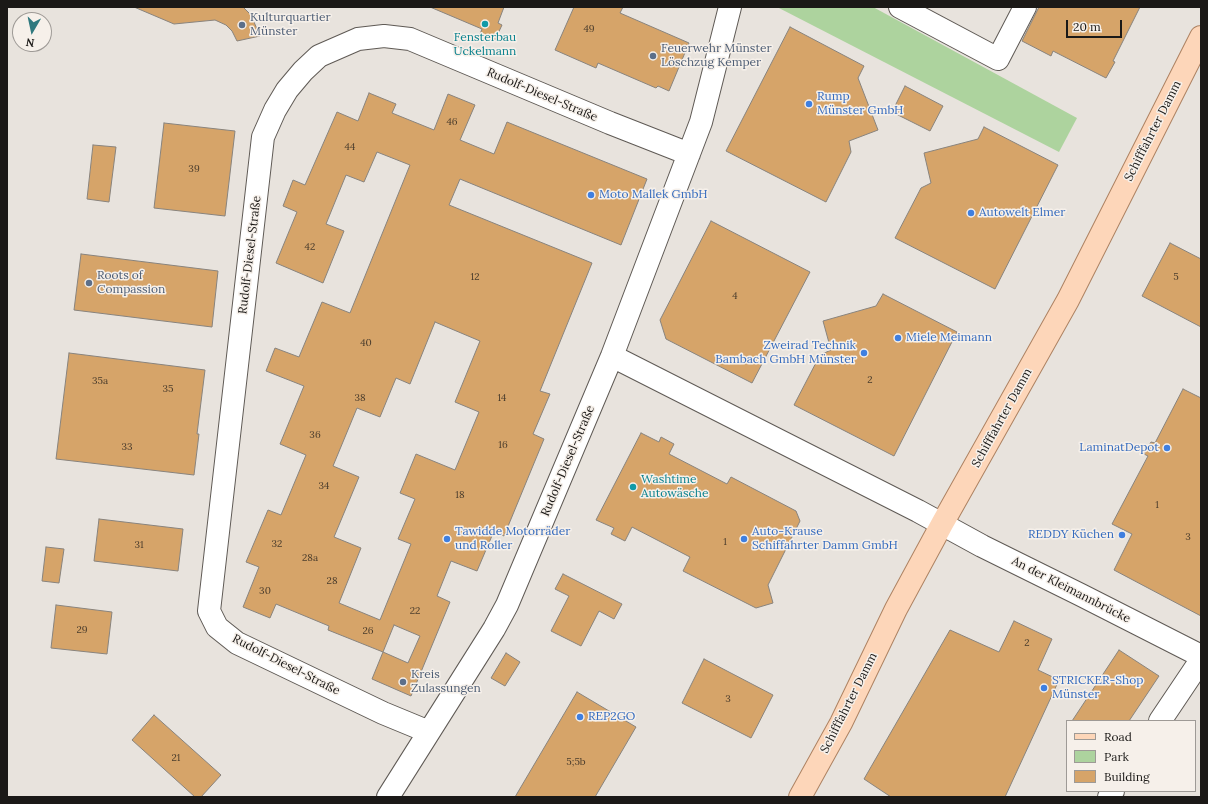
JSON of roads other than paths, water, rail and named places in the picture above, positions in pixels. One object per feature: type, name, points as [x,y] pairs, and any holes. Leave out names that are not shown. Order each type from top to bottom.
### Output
[{"type":"main road","name":"Schifffahrter Damm","points":[[800,797],[841,722],[896,609],[1068,300],[1201,37]]},
{"type":"street","name":"Rudolf-Diesel-Straße","points":[[388,797],[494,629],[507,605],[612,356],[701,122],[730,7]]},
{"type":"street","points":[[900,7],[998,59],[1024,7]]},
{"type":"street","name":"Rudolf-Diesel-Straße","points":[[429,732],[383,713],[238,643],[217,627],[209,611],[263,137],[274,110],[287,90],[303,70],[320,56],[358,39],[384,36],[410,39],[610,123],[689,154]]},
{"type":"street","points":[[612,356],[942,524]]},
{"type":"street","name":"An der Kleimannbrücke","points":[[942,524],[1201,656]]},
{"type":"street","points":[[1161,720],[1201,660]]},
{"type":"place","name":"Fensterbau Uckelmann","points":[[485,24]]},
{"type":"place","name":"Kulturquartier Münster","points":[[242,25]]},
{"type":"place","name":"Feuerwehr Münster Löschzug Kemper","points":[[653,56]]},
{"type":"place","name":"Rump Münster GmbH","points":[[809,104]]},
{"type":"place","name":"Moto Mallek GmbH","points":[[591,195]]},
{"type":"place","name":"Autowelt Elmer","points":[[971,213]]},
{"type":"place","name":"Roots of Compassion","points":[[89,283]]},
{"type":"place","name":"Miele Meimann","points":[[898,338]]},
{"type":"place","name":"Zweirad Technik Bambach GmbH Münster","points":[[864,353]]},
{"type":"place","name":"LaminatDepot","points":[[1167,448]]},
{"type":"place","name":"Washtime Autowäsche","points":[[633,487]]},
{"type":"place","name":"REDDY Küchen","points":[[1122,535]]},
{"type":"place","name":"Tawidde Motorräder und Roller","points":[[447,539]]},
{"type":"place","name":"Auto-Krause Schiffahrter Damm GmbH","points":[[744,539]]},
{"type":"place","name":"Kreis Zulassungen","points":[[403,682]]},
{"type":"place","name":"STRICKER-Shop Münster","points":[[1044,688]]},
{"type":"place","name":"REP2GO","points":[[580,717]]}]
